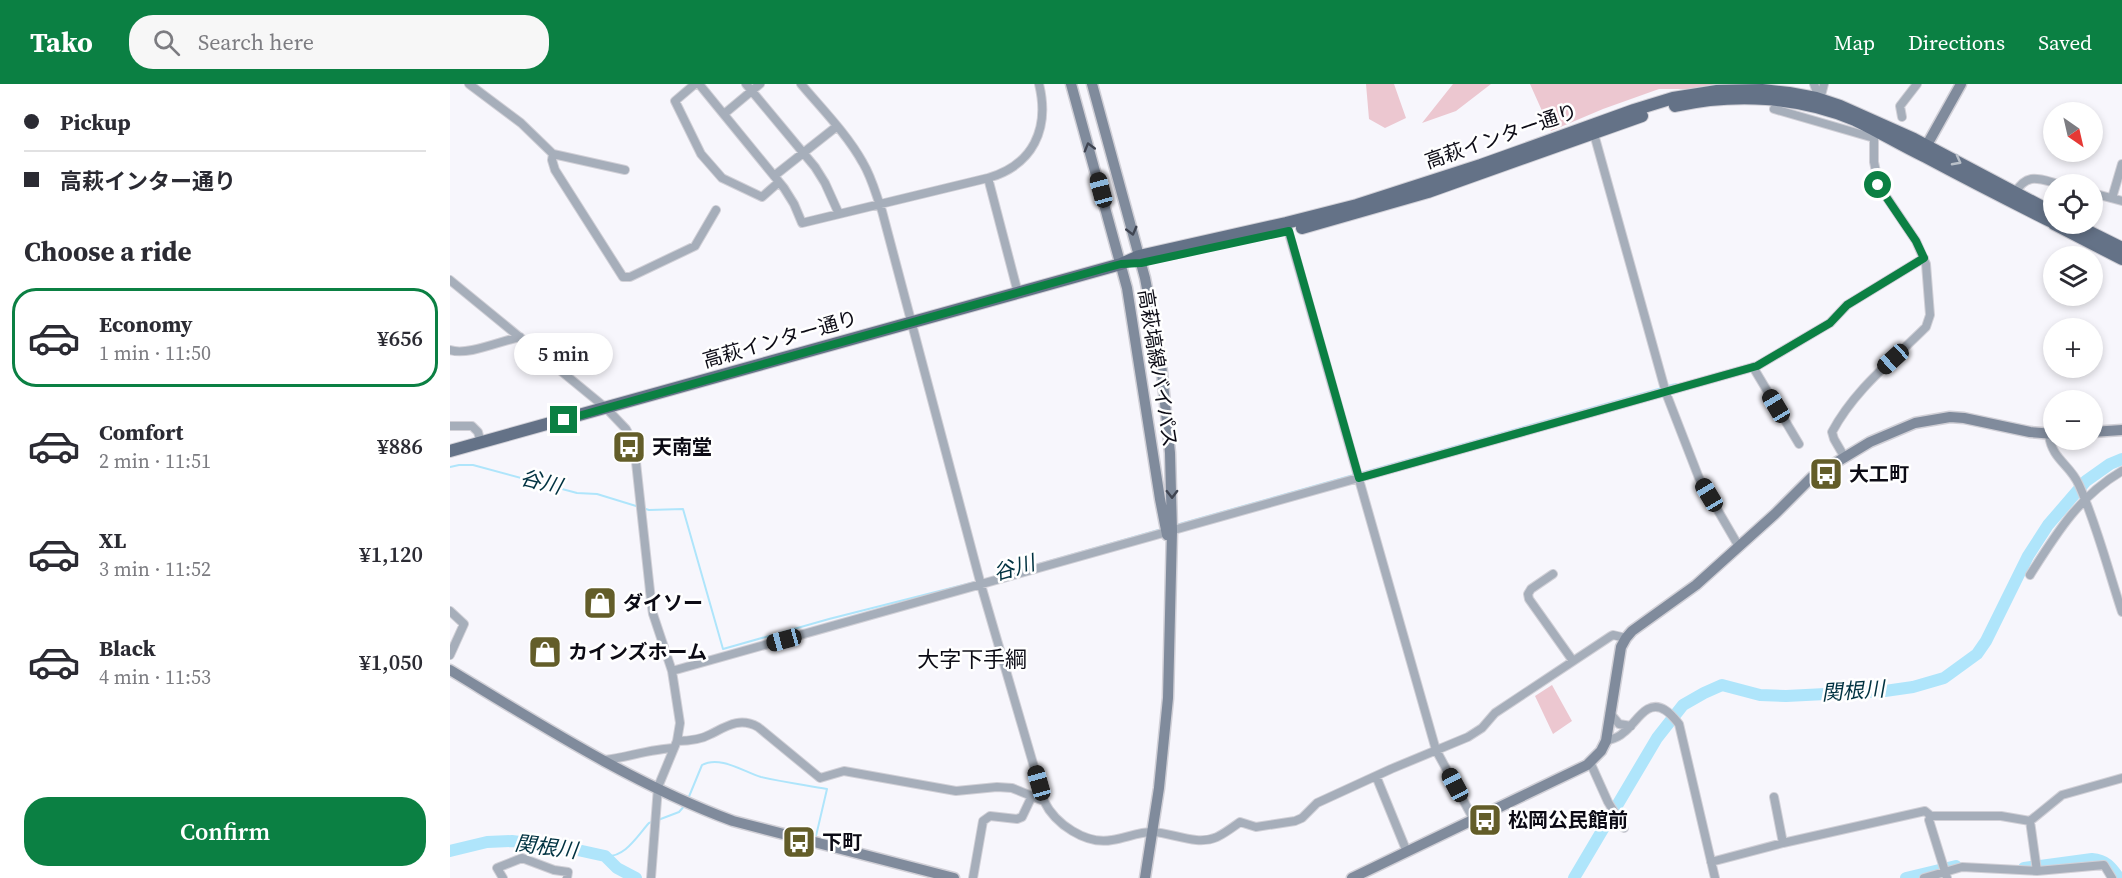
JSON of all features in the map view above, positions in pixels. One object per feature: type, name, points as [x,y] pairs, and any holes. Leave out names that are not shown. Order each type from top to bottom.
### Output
[{"type":"main road","name":"高萩インター通り","points":[[1288,227],[1425,183],[1673,98],[1742,90],[1789,93],[1818,103],[1857,112],[2043,218]]},
{"type":"main road","name":"高萩インター通り","points":[[450,451],[1121,264],[1359,213],[1428,192],[1677,106],[1719,99],[1818,103],[1854,120],[1876,135],[1924,150],[2043,207]]},
{"type":"main road","name":"高萩インター通り","points":[[2073,234],[2122,259]]},
{"type":"main road","points":[[2094,234],[2122,248]]},
{"type":"street","points":[[470,84],[521,123],[553,154],[626,170]]},
{"type":"street","points":[[836,127],[803,153],[777,179],[762,197],[724,179],[701,154],[675,101],[697,84],[777,179],[794,204],[802,223],[1003,174],[1013,168],[1030,150],[1041,128],[1042,108],[1039,84]]},
{"type":"street","points":[[746,84],[825,183],[840,214]]},
{"type":"street","points":[[724,114],[760,84]]},
{"type":"street","points":[[802,84],[863,162],[879,204],[981,585],[1044,801],[1053,816],[1069,829],[1097,841],[1111,841],[1134,834],[1153,832],[1202,839],[1217,837],[1240,822],[1256,827],[1295,821],[1302,818],[1317,803],[1468,737],[1482,728],[1495,713],[1613,635],[1626,638]]},
{"type":"street","name":"高萩塙線バイパス","points":[[1071,84],[1121,264],[1136,334],[1160,499],[1170,532]]},
{"type":"street","name":"高萩塙線バイパス","points":[[1092,84],[1140,260],[1155,328],[1170,453],[1167,698],[1159,788],[1145,878]]},
{"type":"street","points":[[1814,84],[1818,103]]},
{"type":"street","points":[[1813,120],[1824,84]]},
{"type":"street","points":[[1902,117],[1900,106],[1917,84]]},
{"type":"street","points":[[1924,150],[1961,84]]},
{"type":"street","points":[[1774,109],[1876,135],[1874,162],[1879,186],[1901,219],[1926,264],[1930,315],[1926,327],[1853,398],[1837,423],[1832,432],[1845,458]]},
{"type":"street","points":[[1594,134],[1666,393],[1699,478],[1738,545]]},
{"type":"street","points":[[553,154],[555,170],[623,278],[630,277],[695,246],[716,210]]},
{"type":"street","points":[[2112,198],[2122,164]]},
{"type":"street","points":[[987,178],[1018,292]]},
{"type":"street","points":[[2015,193],[2024,180],[2031,178],[2043,181]]},
{"type":"street","points":[[2103,196],[2122,201]]},
{"type":"street","points":[[1288,227],[1437,750],[1474,820]]},
{"type":"street","points":[[672,671],[1753,367],[1830,323],[1847,305],[1924,258]]},
{"type":"street","points":[[450,280],[606,408],[626,429],[634,444],[653,614],[672,671],[680,723],[676,745],[658,788],[651,878]]},
{"type":"street","points":[[450,350],[467,352],[520,337]]},
{"type":"street","points":[[1753,367],[1799,444]]},
{"type":"street","points":[[1352,878],[1590,762],[1601,752],[1606,741],[1621,647],[1626,638],[1632,631],[1696,585],[1775,514],[1812,477],[1870,442],[1894,431],[1935,419],[1964,418],[2043,433]]},
{"type":"street","points":[[450,426],[472,426],[478,432],[481,443]]},
{"type":"street","points":[[2103,431],[2122,430]]},
{"type":"street","points":[[2052,450],[2077,478],[2086,499],[2122,612]]},
{"type":"street","points":[[2030,575],[2064,523],[2104,482],[2122,471]]},
{"type":"street","points":[[1553,574],[1531,589],[1528,594],[1529,599],[1574,661]]},
{"type":"street","points":[[450,611],[464,624],[450,655]]},
{"type":"street","points":[[450,670],[566,740],[692,805],[733,821],[954,878]]},
{"type":"street","points":[[1606,741],[1617,738],[1632,726],[1643,712],[1656,706],[1665,710],[1679,724],[1715,878]]},
{"type":"street","points":[[1610,713],[1619,724],[1632,726]]},
{"type":"street","points":[[605,760],[636,756],[708,736],[727,725],[747,722],[758,727],[820,778],[844,771],[956,791],[997,787],[1012,788],[1044,801]]},
{"type":"street","points":[[1590,762],[1608,802],[1624,828]]},
{"type":"street","points":[[1376,776],[1407,852]]},
{"type":"street","points":[[1712,862],[1783,843],[1925,811],[1931,816],[2001,816],[2030,821],[2062,795],[2122,778]]},
{"type":"street","points":[[973,878],[983,821],[990,816],[1017,819],[1022,817],[1032,796]]},
{"type":"street","points":[[1774,797],[1783,843]]},
{"type":"street","points":[[1931,816],[1929,820],[1947,875]]},
{"type":"street","points":[[2030,821],[2037,871]]},
{"type":"street","points":[[503,878],[497,868],[522,858],[554,870],[568,872],[567,878]]},
{"type":"street","points":[[1924,878],[1947,875],[1962,867],[2037,871],[2104,865],[2112,878]]},
{"type":"shaded area","points":[[1366,84],[1394,84],[1406,118],[1385,128],[1369,119]]},
{"type":"shaded area","points":[[1453,84],[1491,84],[1456,111],[1422,123]]},
{"type":"shaded area","points":[[1530,84],[1717,84],[1689,89],[1659,89],[1551,131]]},
{"type":"shaded area","points":[[1552,685],[1572,721],[1553,734],[1535,696]]},
{"type":"waterway","name":"谷川","points":[[1667,386],[1676,384]]},
{"type":"waterway","name":"谷川","points":[[1176,525],[1662,388]]},
{"type":"waterway","name":"関根川","points":[[1574,878],[1657,738],[1683,705],[1722,685],[1760,695],[1786,696],[1885,691],[1913,687],[1944,678],[1977,654],[1986,641],[2028,556],[2048,525],[2086,481],[2110,464],[2122,459]]},
{"type":"waterway","name":"谷川","points":[[450,467],[473,465],[577,493],[597,494],[649,510],[683,509],[723,649],[975,582]]},
{"type":"waterway","name":"谷川","points":[[1032,566],[1162,529]]},
{"type":"waterway","points":[[688,799],[702,765],[709,762],[732,765],[761,777],[827,789],[816,836]]},
{"type":"waterway","points":[[658,820],[679,812],[686,804]]},
{"type":"waterway","points":[[605,856],[619,854],[625,850],[652,822]]},
{"type":"waterway","name":"関根川","points":[[450,851],[487,842],[512,841],[573,849],[605,856],[617,868],[636,878]]},
{"type":"waterway","points":[[2024,868],[2092,859],[2108,865],[2119,878]]},
{"type":"waterway","points":[[1906,878],[1956,866]]},
{"type":"place","name":"天南堂","points":[[629,447]]},
{"type":"place","name":"大工町","points":[[1826,474]]},
{"type":"place","name":"ダイソー","points":[[600,603]]},
{"type":"place","name":"カインズホーム","points":[[545,652]]},
{"type":"place","name":"松岡公民館前","points":[[1485,820]]},
{"type":"place","name":"下町","points":[[799,842]]},
{"type":"district","name":"大字下手綱","points":[[972,659]]},
{"type":"route","points":[[564,420],[1121,264],[1141,263],[1289,231],[1359,478],[1757,366],[1793,346],[1830,323],[1847,305],[1924,258],[1916,241],[1878,185]]}]
